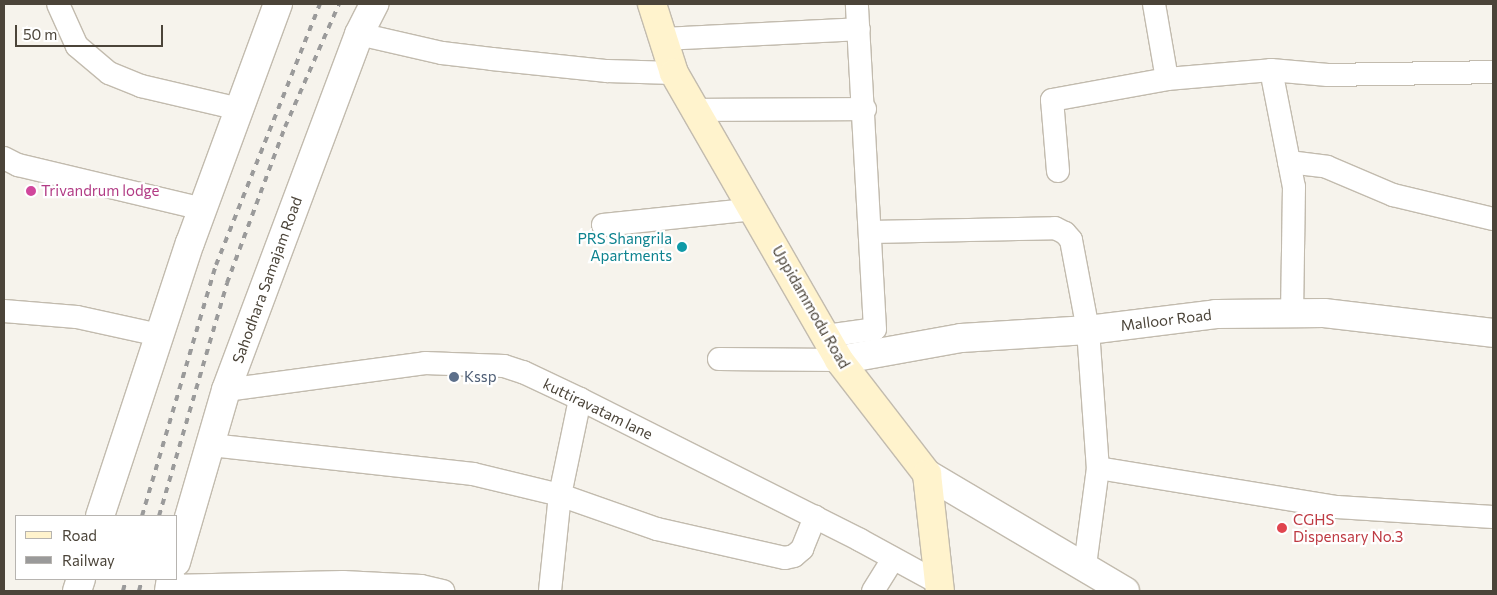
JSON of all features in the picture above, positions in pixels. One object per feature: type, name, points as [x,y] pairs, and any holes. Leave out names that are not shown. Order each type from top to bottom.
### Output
[{"type":"main road","name":"Uppidammodu Road","points":[[652,4],[674,73],[754,208],[839,360],[927,474]]},
{"type":"main road","points":[[927,474],[940,587]]},
{"type":"street","points":[[58,4],[77,46],[109,73],[141,86],[239,109]]},
{"type":"street","points":[[100,515],[202,209],[278,4]]},
{"type":"street","name":"Sahodhara Samajam Road","points":[[178,556],[226,390],[359,34],[374,4]]},
{"type":"street","points":[[826,336],[875,329],[866,109],[857,4]]},
{"type":"street","points":[[1154,4],[1167,79]]},
{"type":"street","points":[[663,39],[859,29]]},
{"type":"street","points":[[359,34],[442,52],[492,59],[607,71],[674,73]]},
{"type":"street","points":[[1271,70],[1294,187],[1295,230],[1292,313]]},
{"type":"street","points":[[1058,171],[1052,100],[1167,79],[1271,70],[1328,75],[1493,72]]},
{"type":"street","points":[[695,110],[866,109]]},
{"type":"street","points":[[4,158],[18,165],[202,209]]},
{"type":"street","points":[[1289,162],[1327,168],[1392,194],[1493,219]]},
{"type":"street","points":[[603,225],[754,208]]},
{"type":"street","points":[[871,232],[1055,228],[1065,233],[1071,240],[1088,330],[1098,468],[1092,576]]},
{"type":"street","points":[[4,311],[69,316],[159,335]]},
{"type":"street","name":"Malloor Road","points":[[839,360],[961,338],[1088,330],[1216,314],[1324,313],[1493,334]]},
{"type":"street","points":[[719,359],[839,360]]},
{"type":"street","name":"kuttiravatam lane","points":[[226,390],[425,363],[465,363],[504,366],[523,372],[580,399],[815,517],[940,587]]},
{"type":"street","points":[[550,591],[560,495],[580,399]]},
{"type":"street","points":[[211,445],[473,474],[560,495],[657,529],[785,558],[794,556],[802,549],[815,517]]},
{"type":"street","points":[[1098,468],[1337,507],[1430,515],[1493,517]]},
{"type":"street","name":"Uppidammodu Road","points":[[927,474],[1092,576],[1125,591]]},
{"type":"street","points":[[873,591],[893,559]]},
{"type":"street","points":[[178,579],[343,582],[422,586],[443,591]]},
{"type":"railway","points":[[142,515],[216,265],[320,4]]},
{"type":"railway","points":[[159,515],[227,283],[285,127],[339,4]]},
{"type":"railway","points":[[123,591],[126,580]]},
{"type":"railway","points":[[139,591],[142,580]]},
{"type":"place","name":"Trivandrum lodge","points":[[31,191]]},
{"type":"place","name":"PRS Shangrila Apartments","points":[[682,247]]},
{"type":"place","name":"Kssp","points":[[454,377]]},
{"type":"place","name":"CGHS Dispensary No.3","points":[[1282,528]]}]
